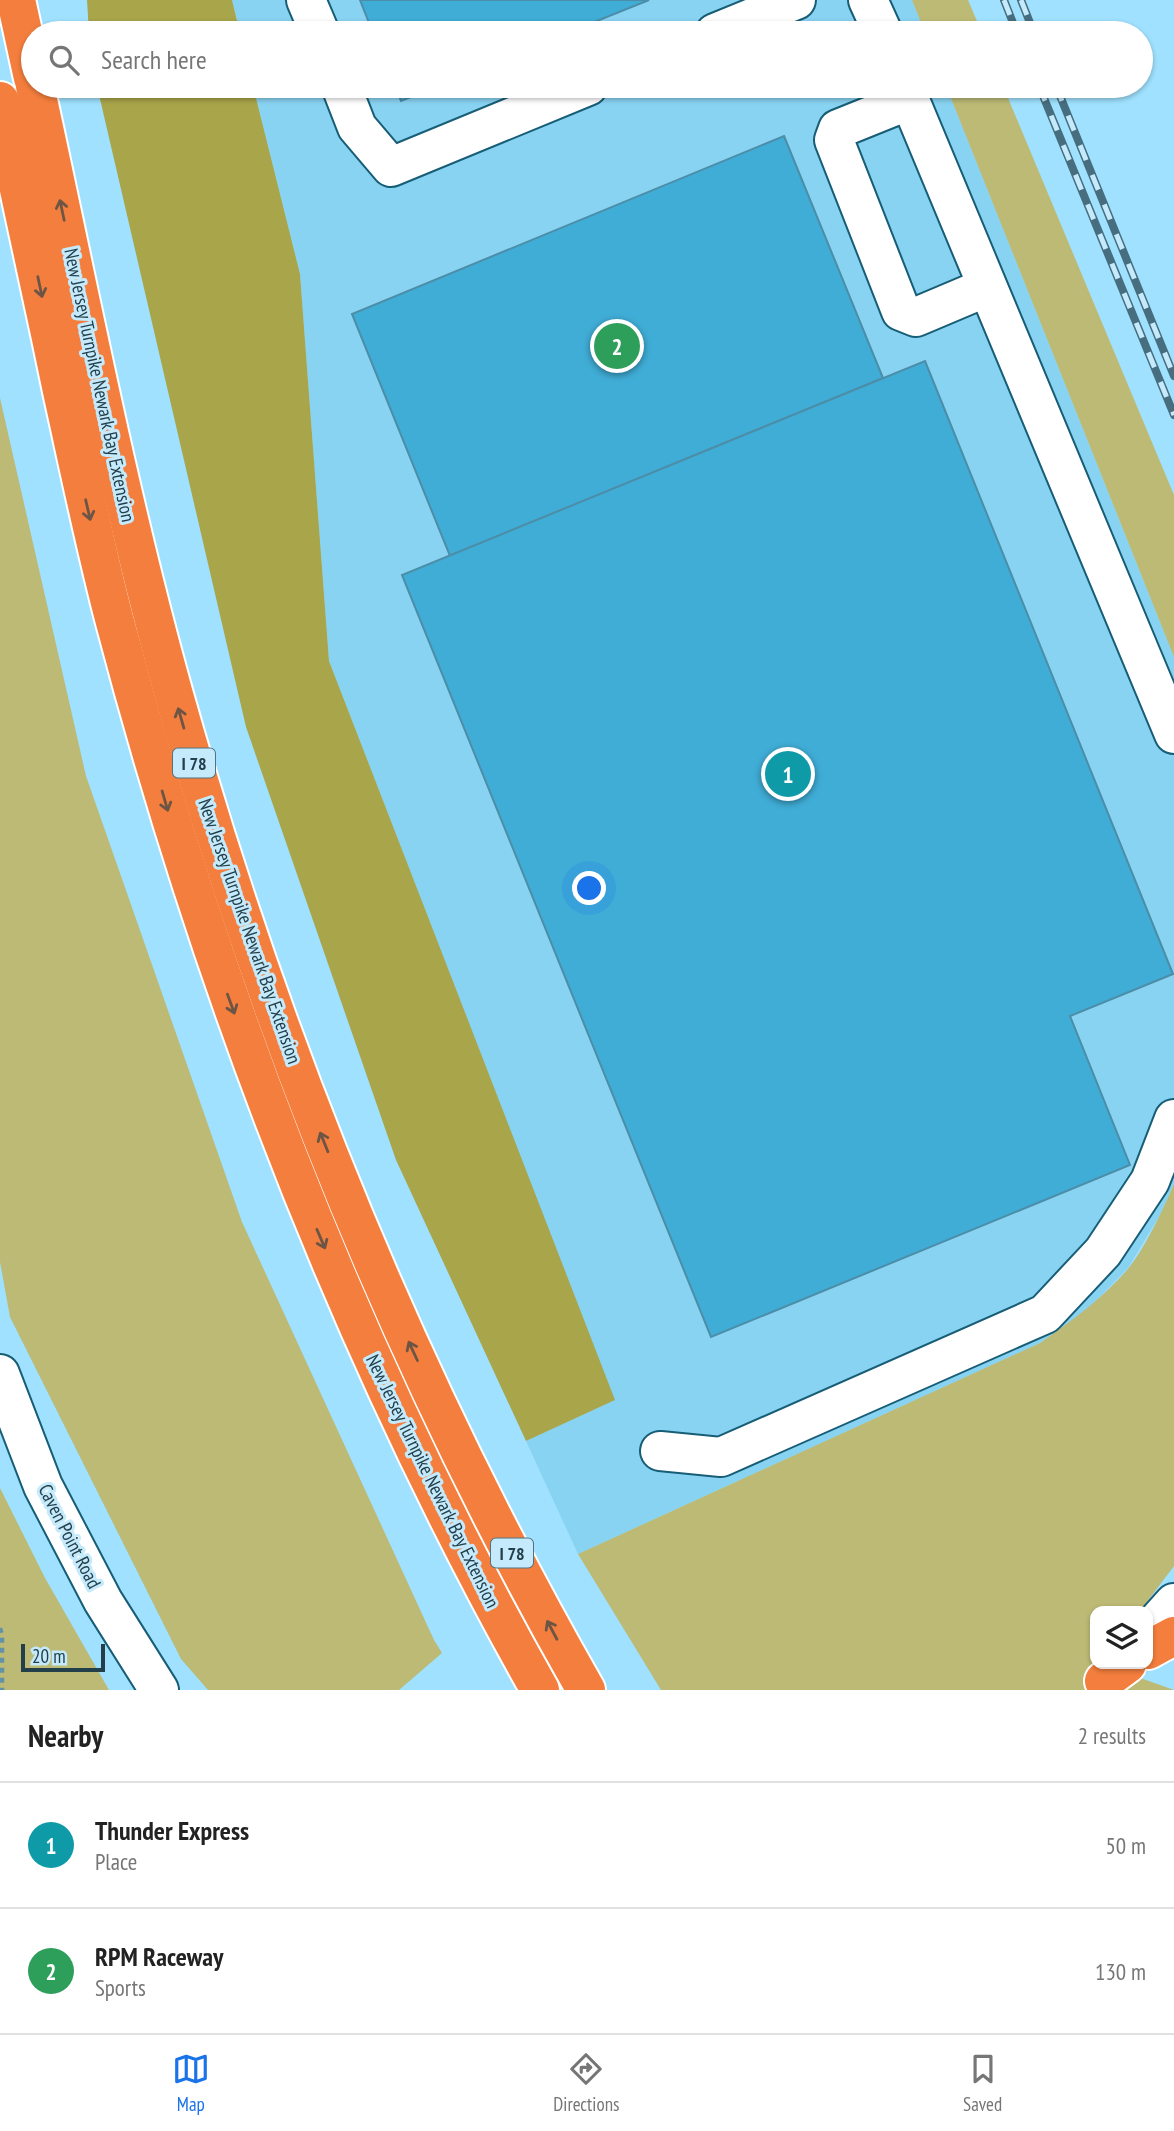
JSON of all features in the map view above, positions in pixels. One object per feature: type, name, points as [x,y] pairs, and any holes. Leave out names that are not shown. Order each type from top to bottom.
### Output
[{"type":"highway","points":[[16,0],[21,23]]},
{"type":"highway","name":"New Jersey Turnpike Newark Bay Extension","points":[[38,98],[131,527],[174,695],[209,816],[267,992],[382,1281],[443,1413],[529,1586],[586,1690]]},
{"type":"highway","name":"New Jersey Turnpike Newark Bay Extension","points":[[0,101],[98,555],[145,731],[224,984],[285,1148],[343,1291],[413,1445],[477,1574],[540,1690]]},
{"type":"highway","points":[[1153,1647],[1174,1636]]},
{"type":"street","points":[[306,0],[315,21]]},
{"type":"street","points":[[744,21],[796,0]]},
{"type":"street","points":[[868,0],[878,21]]},
{"type":"street","points":[[346,98],[357,127],[391,167],[559,98]]},
{"type":"street","points":[[897,98],[838,129],[834,140],[901,311],[916,317],[987,287]]},
{"type":"street","points":[[909,98],[1174,734]]},
{"type":"street","points":[[660,1451],[721,1457],[1045,1314],[1103,1252],[1150,1181],[1174,1119]]},
{"type":"street","name":"Caven Point Road","points":[[0,1374],[43,1486],[103,1601],[159,1690]]},
{"type":"street","points":[[1153,1626],[1174,1603]]},
{"type":"path","points":[[0,1628],[2,1690]]},
{"type":"shaded area","points":[[87,0],[232,0],[237,21],[88,21]]},
{"type":"shaded area","points":[[232,0],[912,0],[920,21],[237,21]]},
{"type":"shaded area","points":[[912,0],[968,0],[977,21],[920,21]]},
{"type":"shaded area","points":[[100,98],[256,98],[300,274],[329,661],[615,1400],[526,1441],[396,1160],[246,727]]},
{"type":"shaded area","points":[[256,98],[951,98],[1174,657],[1174,1184],[1160,1215],[1128,1268],[1084,1313],[1040,1343],[578,1554],[526,1441],[614,1400],[329,661],[300,274]]},
{"type":"shaded area","points":[[951,98],[1008,98],[1174,495],[1174,657]]},
{"type":"shaded area","points":[[0,398],[86,776],[242,1222],[442,1653],[399,1690],[208,1690],[181,1659],[10,1317],[0,1262]]},
{"type":"shaded area","points":[[1174,1184],[1174,1566],[1144,1606],[1090,1606],[1090,1669],[1115,1669],[1174,1690],[661,1690],[578,1554],[1040,1343],[1075,1318],[1117,1281],[1134,1261]]},
{"type":"shaded area","points":[[0,1488],[45,1578],[109,1690],[0,1690]]},
{"type":"building","points":[[360,0],[649,0],[597,21],[368,21]]},
{"type":"building","points":[[784,136],[883,378],[450,556],[352,314]]},
{"type":"building","points":[[925,361],[1173,974],[1070,1016],[1130,1165],[711,1337],[402,575]]},
{"type":"railway","points":[[1004,0],[1012,21]]},
{"type":"railway","points":[[1021,0],[1029,21]]},
{"type":"railway","points":[[1044,98],[1174,415]]},
{"type":"railway","points":[[1061,98],[1174,376]]},
{"type":"place","name":"RPM Raceway","points":[[617,346]]},
{"type":"place","name":"Thunder Express","points":[[788,774]]}]
